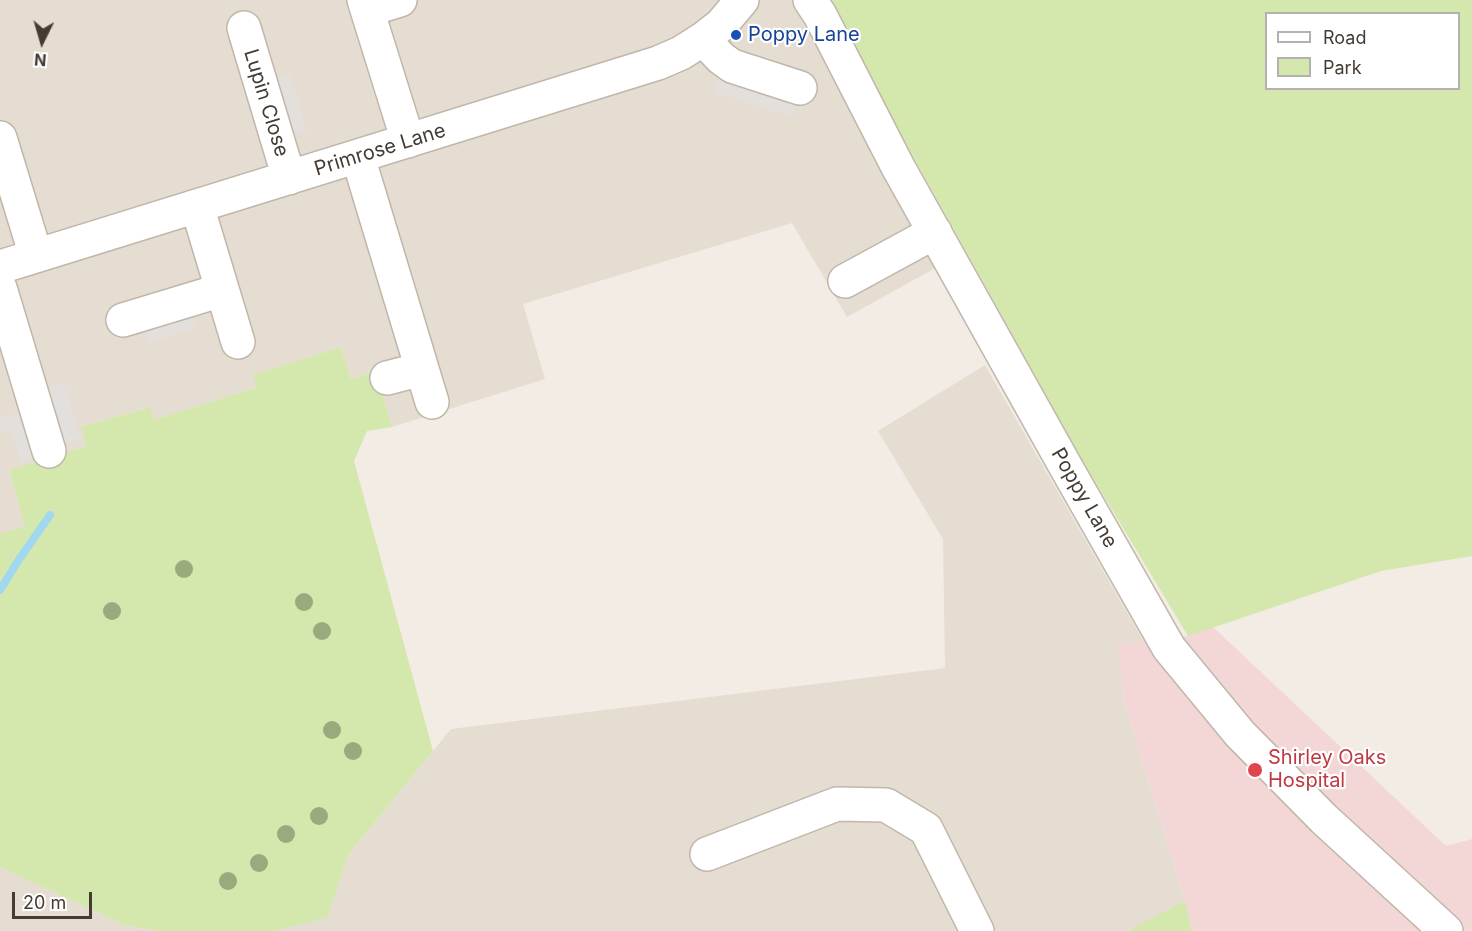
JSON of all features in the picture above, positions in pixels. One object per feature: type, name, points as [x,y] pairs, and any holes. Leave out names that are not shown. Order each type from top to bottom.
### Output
[{"type":"street","points":[[399,0],[366,5],[408,141]]},
{"type":"street","name":"Primrose Lane","points":[[0,267],[658,63],[681,53],[703,39],[721,25],[742,0]]},
{"type":"street","name":"Poppy Lane","points":[[810,0],[820,15],[898,167],[1169,648],[1240,734],[1324,819],[1446,931]]},
{"type":"street","name":"Lupin Close","points":[[244,28],[289,178]]},
{"type":"street","points":[[703,39],[732,66],[800,88]]},
{"type":"street","points":[[0,138],[36,256]]},
{"type":"street","points":[[358,157],[432,402]]},
{"type":"street","points":[[197,207],[238,342]]},
{"type":"street","points":[[845,281],[935,232]]},
{"type":"street","points":[[0,288],[49,451]]},
{"type":"street","points":[[123,320],[222,290]]},
{"type":"street","points":[[387,378],[422,369]]},
{"type":"street","points":[[707,854],[837,804],[886,805],[926,829],[977,931]]},
{"type":"shaded area","points":[[0,0],[798,0],[939,266],[847,317],[792,223],[523,304],[545,379],[392,427],[376,371],[351,379],[341,347],[254,375],[257,387],[154,420],[149,407],[82,427],[87,446],[9,470],[25,526],[0,533]]},
{"type":"shaded area","points":[[721,71],[799,96],[792,117],[715,92]]},
{"type":"shaded area","points":[[290,75],[307,132],[288,137],[272,80]]},
{"type":"shaded area","points":[[190,310],[195,328],[150,342],[145,325]]},
{"type":"shaded area","points":[[985,365],[1144,642],[1119,646],[1124,701],[1185,901],[1127,931],[274,931],[327,917],[348,855],[451,729],[945,668],[943,539],[878,431]]},
{"type":"shaded area","points":[[64,383],[81,439],[62,445],[45,389]]},
{"type":"shaded area","points":[[18,413],[22,425],[31,422],[42,457],[21,463],[11,430],[2,432],[0,418]]},
{"type":"shaded area","name":"Shirley Oaks Hospital","points":[[1213,627],[1446,846],[1472,839],[1472,931],[1192,931],[1124,701],[1118,645],[1188,636]]},
{"type":"shaded area","points":[[0,867],[124,925],[159,931],[0,931]]},
{"type":"green space","points":[[826,0],[1472,0],[1472,556],[1381,571],[1188,636],[1081,458]]},
{"type":"green space","points":[[341,347],[351,379],[376,371],[392,427],[367,431],[354,461],[433,751],[348,855],[327,918],[274,931],[159,931],[124,925],[0,867],[0,533],[25,526],[9,470],[87,446],[81,427],[150,407],[154,420],[257,387],[253,375]]},
{"type":"green space","points":[[1185,901],[1192,931],[1127,931]]},
{"type":"waterway","points":[[0,590],[50,515]]},
{"type":"place","name":"Poppy Lane","points":[[736,35]]},
{"type":"place","name":"Shirley Oaks Hospital","points":[[1255,770]]}]
